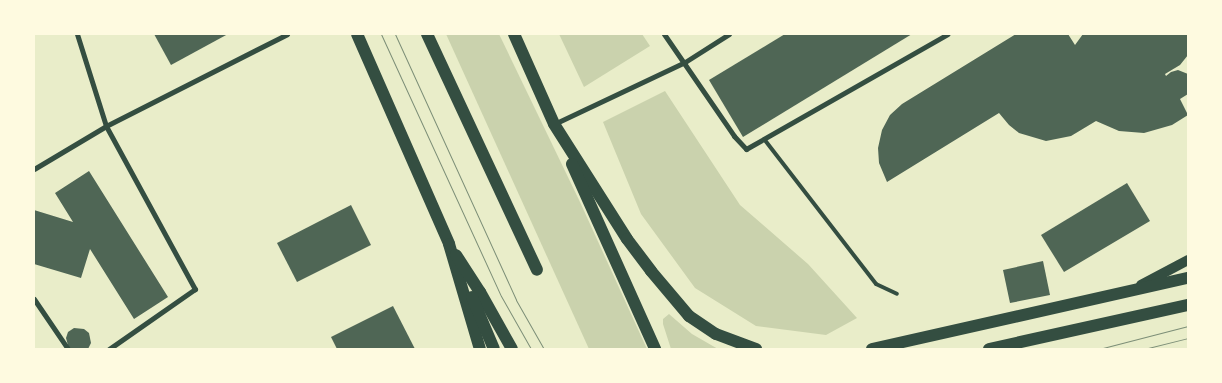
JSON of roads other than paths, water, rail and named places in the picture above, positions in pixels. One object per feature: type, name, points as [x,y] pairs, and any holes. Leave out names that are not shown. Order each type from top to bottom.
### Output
[{"type":"main road","points":[[357,34],[494,349]]},
{"type":"main road","points":[[427,34],[537,270]]},
{"type":"main road","points":[[514,34],[655,349]]},
{"type":"main road","points":[[554,124],[627,239],[669,294],[690,316],[716,334],[756,349]]},
{"type":"main road","points":[[449,244],[480,349]]},
{"type":"main road","points":[[449,244],[480,292],[512,349]]},
{"type":"main road","points":[[1132,290],[1188,260]]},
{"type":"main road","points":[[872,349],[1188,278]]},
{"type":"main road","points":[[988,349],[1188,305]]},
{"type":"street","points":[[77,34],[106,126],[195,289],[109,349]]},
{"type":"street","points":[[34,169],[106,126],[287,34]]},
{"type":"street","points":[[664,34],[734,136],[746,149],[948,34]]},
{"type":"street","points":[[554,124],[685,62],[728,34]]},
{"type":"street","points":[[34,298],[68,349]]},
{"type":"lane","points":[[764,139],[876,284],[897,294]]},
{"type":"tram line","points":[[381,34],[501,296],[531,349]]},
{"type":"tram line","points":[[395,34],[516,300],[544,349]]},
{"type":"tram line","points":[[1099,349],[1188,326]]},
{"type":"tram line","points":[[1144,349],[1188,338]]}]
